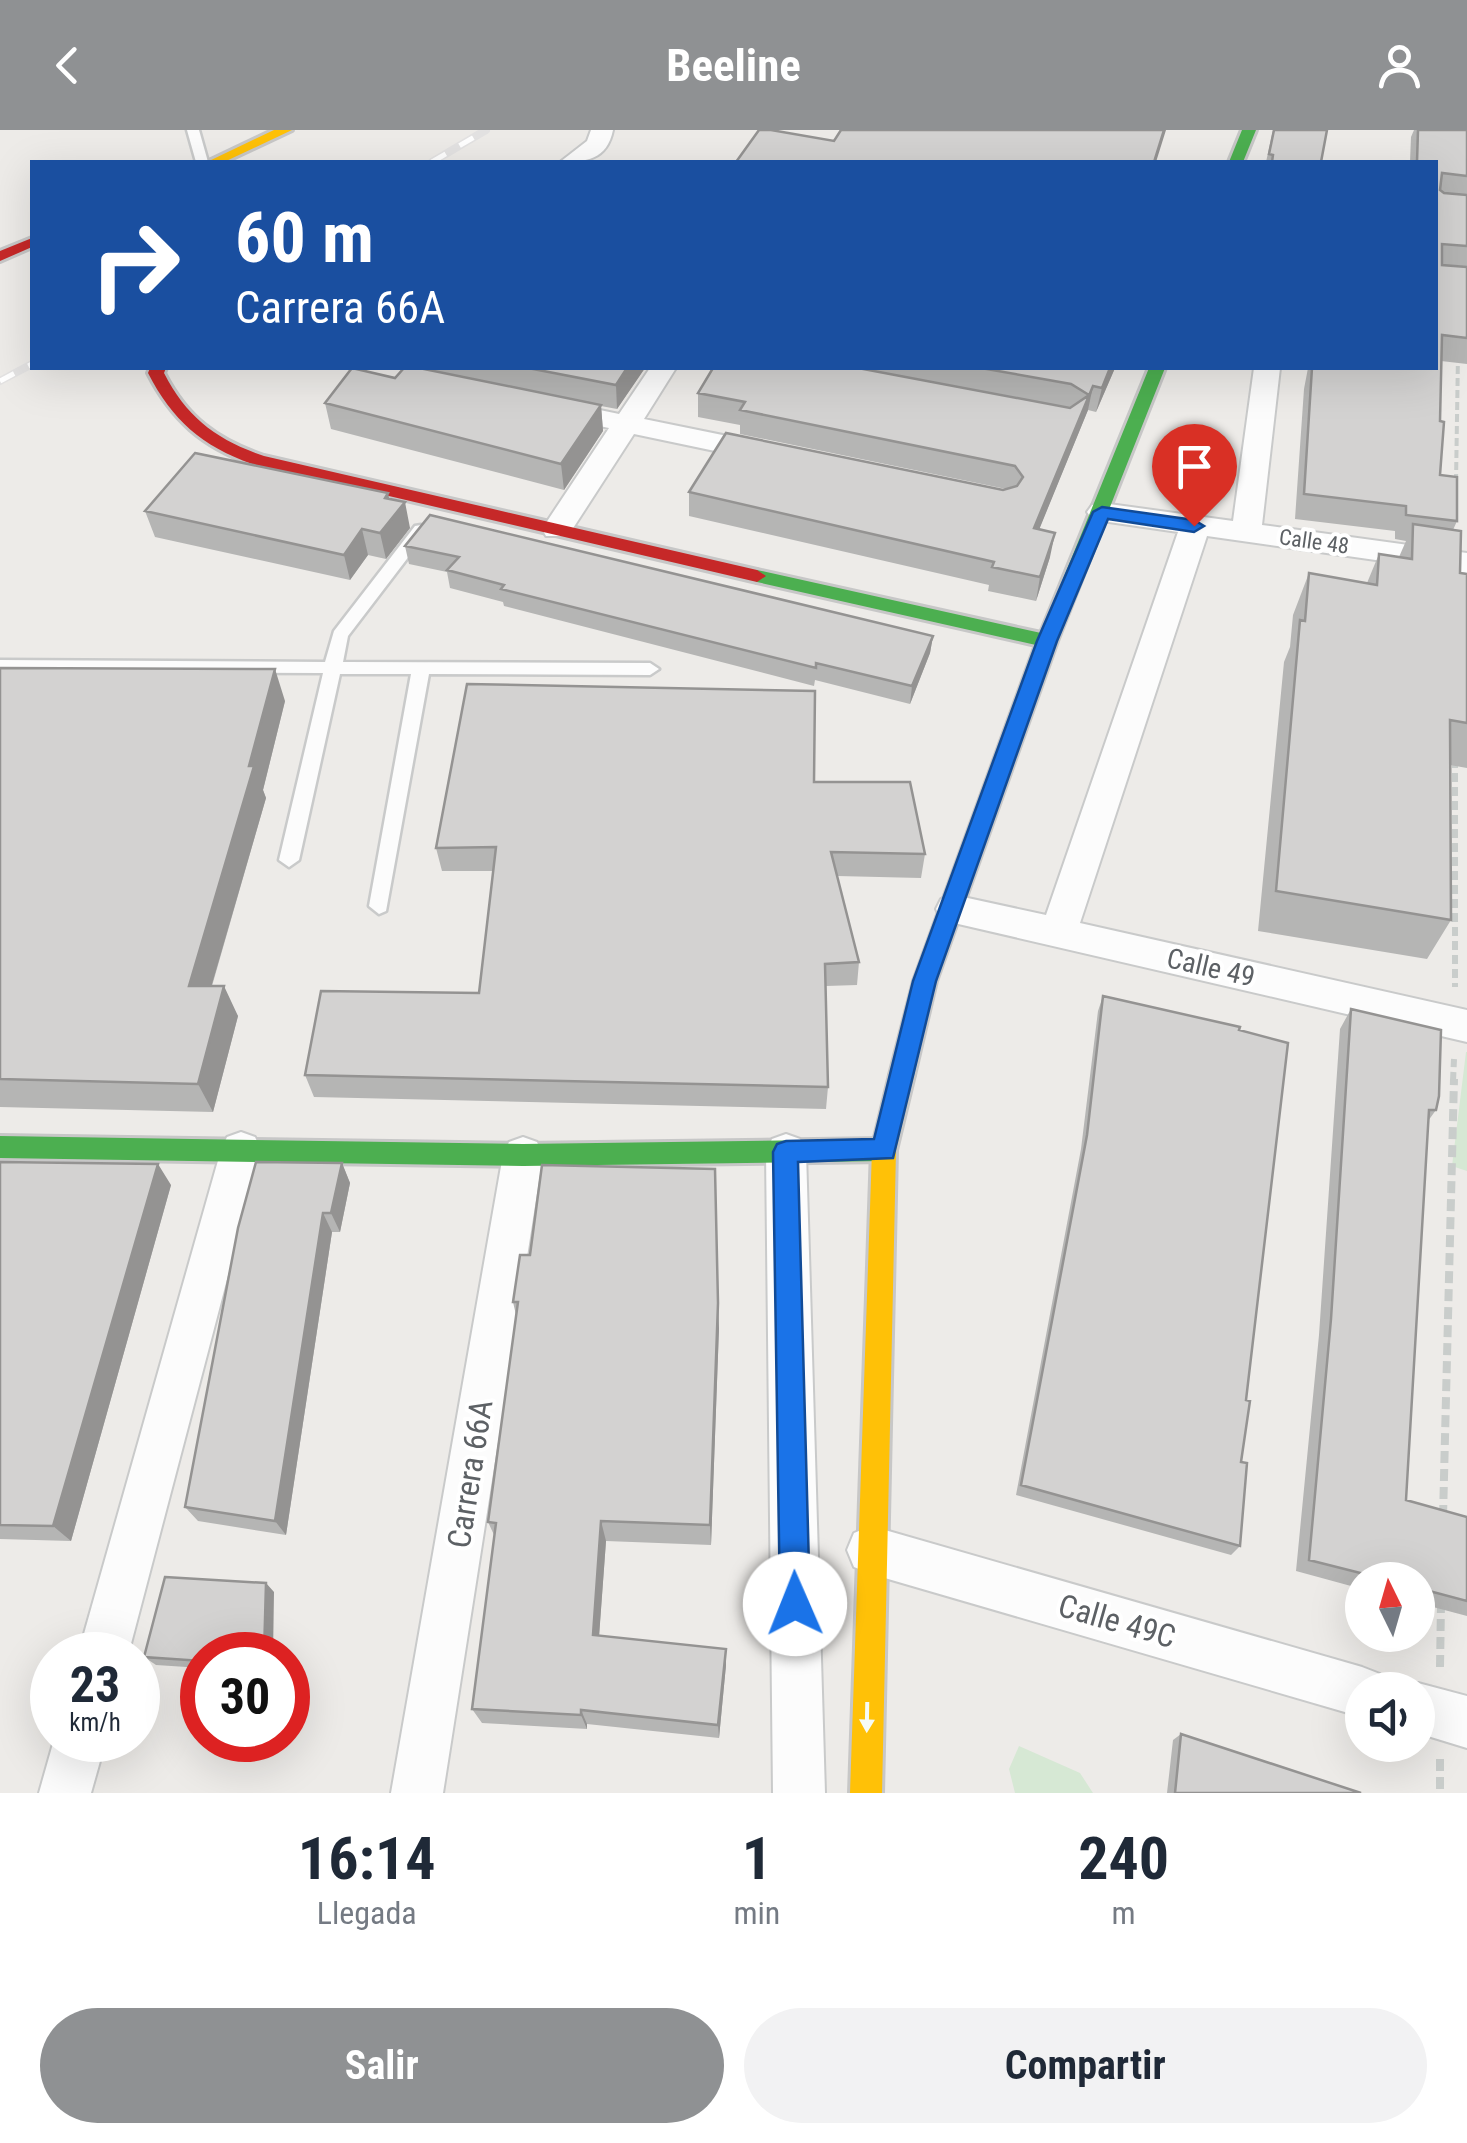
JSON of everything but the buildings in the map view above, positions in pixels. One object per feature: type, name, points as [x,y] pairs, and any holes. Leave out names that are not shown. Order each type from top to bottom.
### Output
[{"type":"street","points":[[218,160],[286,130]]},
{"type":"street","points":[[573,160],[598,139],[622,130]]},
{"type":"street","points":[[1237,160],[1249,130]]},
{"type":"street","points":[[0,257],[30,243]]},
{"type":"street","points":[[157,370],[162,392],[182,418],[218,449],[306,474],[1047,641]]},
{"type":"street","points":[[557,529],[662,370]]},
{"type":"street","points":[[866,1793],[884,1150],[925,981],[1047,641],[1156,370]]},
{"type":"street","points":[[1246,532],[1266,370]]},
{"type":"street","points":[[530,404],[795,458]]},
{"type":"street","name":"Calle 48","points":[[1102,512],[1467,563]]},
{"type":"street","points":[[1059,932],[1194,526]]},
{"type":"street","name":"Calle 49","points":[[954,909],[1467,1026]]},
{"type":"street","points":[[0,1147],[523,1155],[884,1150]]},
{"type":"street","points":[[109,1632],[241,1150]]},
{"type":"street","points":[[786,1152],[799,1793]]},
{"type":"street","name":"Carrera 66A","points":[[417,1793],[523,1155]]},
{"type":"street","points":[[870,1550],[893,1716]]},
{"type":"street","name":"Calle 49C","points":[[870,1550],[1345,1687]]},
{"type":"street","points":[[1435,1713],[1467,1722]]},
{"type":"street","points":[[65,1793],[74,1762]]},
{"type":"lane","points":[[193,130],[201,160]]},
{"type":"lane","points":[[290,860],[340,635],[442,504]]},
{"type":"lane","points":[[0,666],[650,669]]},
{"type":"lane","points":[[379,906],[421,668]]},
{"type":"green space","points":[[1467,1052],[1467,1171],[1452,1166]]},
{"type":"green space","points":[[1019,1746],[1080,1773],[1093,1793],[1015,1793],[1009,1769]]},
{"type":"railway","points":[[435,160],[486,130]]},
{"type":"railway","points":[[0,381],[30,365]]},
{"type":"traffic: fast","points":[[1237,160],[1249,130]]},
{"type":"traffic: fast","points":[[902,1075],[925,981],[1047,641],[1156,370]]},
{"type":"traffic: fast","points":[[757,576],[1047,641]]},
{"type":"traffic: fast","points":[[0,1147],[523,1155],[884,1150]]},
{"type":"traffic: slow","points":[[218,160],[285,130]]},
{"type":"traffic: slow","points":[[866,1793],[884,1150],[902,1075]]},
{"type":"traffic: jam","points":[[0,257],[30,243]]},
{"type":"traffic: jam","points":[[157,370],[168,397],[198,431],[258,460],[757,576]]},
{"type":"route","points":[[795,1604],[786,1152],[884,1150],[925,981],[1047,641],[1102,512],[1194,526]]}]
